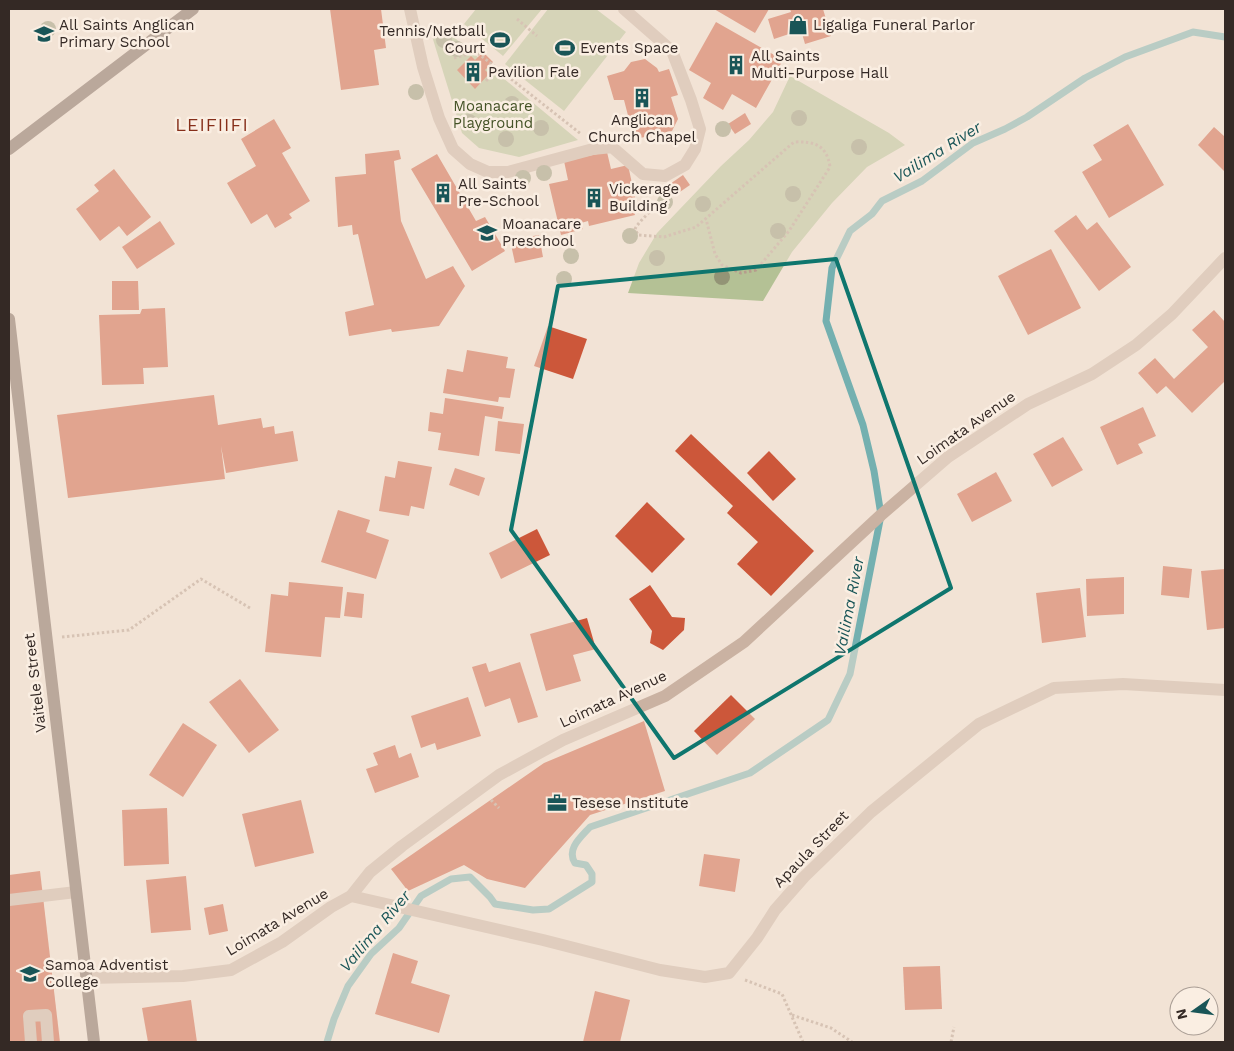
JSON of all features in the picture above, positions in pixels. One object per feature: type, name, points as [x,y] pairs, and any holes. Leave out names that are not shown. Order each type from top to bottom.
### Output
[{"type":"main road","points":[[9,149],[193,9]]},
{"type":"main road","name":"Vaitele Street","points":[[9,319],[94,1042]]},
{"type":"street","points":[[410,9],[423,67],[439,118],[453,149],[470,164],[488,172],[508,172],[593,149],[612,147],[643,174],[665,176],[685,165],[695,149],[700,129],[672,51],[624,9]]},
{"type":"street","name":"Loimata Avenue","points":[[87,978],[183,976],[230,970],[282,942],[331,907],[351,896],[370,872],[402,846],[499,775],[563,740],[665,696],[744,642],[880,515],[948,457],[1028,404],[1092,374],[1136,345],[1172,314],[1225,258]]},
{"type":"street","name":"Apaula Street","points":[[728,973],[757,938],[775,910],[804,876],[871,812],[979,724],[1054,688],[1123,684],[1225,690]]},
{"type":"street","points":[[9,900],[76,892]]},
{"type":"street","points":[[351,896],[543,940],[660,970],[705,978],[728,973]]},
{"type":"street","points":[[31,1042],[29,1016],[46,1015],[48,1042]]},
{"type":"path","points":[[517,19],[537,36]]},
{"type":"path","points":[[454,58],[476,52],[587,139]]},
{"type":"path","points":[[486,81],[497,68]]},
{"type":"path","points":[[665,176],[661,198],[639,221],[635,229],[638,234],[664,237],[696,227],[794,142],[810,142],[822,148],[829,158],[830,167],[789,231],[756,270],[740,273],[722,265],[715,254],[706,219]]},
{"type":"path","points":[[46,639],[129,630],[201,579],[250,608]]},
{"type":"path","points":[[728,973],[782,994],[803,1042]]},
{"type":"path","points":[[791,1015],[831,1028],[852,1042]]},
{"type":"path","points":[[951,1042],[954,1028]]},
{"type":"highlighted area","points":[[836,259],[951,588],[674,758],[511,530],[558,286]]},
{"type":"green space","name":"Tennis/Netball Court","points":[[476,9],[542,9],[503,56],[464,24]]},
{"type":"green space","name":"Events Space","points":[[548,9],[596,9],[626,32],[564,111],[505,64]]},
{"type":"green space","name":"Moanacare Playground","points":[[444,29],[578,140],[519,157],[479,148],[462,133],[431,33]]},
{"type":"green space","points":[[790,76],[889,133],[905,145],[867,167],[832,203],[792,252],[763,301],[628,293],[639,263],[657,233],[721,166],[749,140],[773,112]]},
{"type":"building","points":[[330,9],[381,9],[386,48],[374,50],[379,85],[341,90]]},
{"type":"building","points":[[714,9],[769,9],[755,33]]},
{"type":"building","name":"Ligaliga Funeral Parlor","points":[[790,9],[823,9],[831,36],[805,44],[801,30],[774,39],[768,19],[791,12]]},
{"type":"building","name":"All Saints Multi-Purpose Hall","points":[[716,22],[783,60],[756,108],[732,94],[723,110],[703,98],[711,83],[689,70]]},
{"type":"building","name":"Pavilion Fale","points":[[483,52],[493,62],[485,70],[489,74],[475,89],[457,70],[471,56],[475,60]]},
{"type":"building","name":"Anglican Church Chapel","points":[[645,59],[657,68],[659,72],[669,69],[678,95],[671,97],[678,119],[672,131],[640,138],[632,131],[624,100],[614,100],[607,76],[624,71],[631,62]]},
{"type":"building","points":[[745,113],[751,124],[735,134],[728,124]]},
{"type":"building","points":[[274,119],[291,148],[282,153],[310,201],[289,214],[292,218],[275,228],[267,214],[251,224],[227,183],[256,166],[241,139]]},
{"type":"building","points":[[1128,124],[1164,185],[1109,218],[1082,172],[1102,160],[1093,145]]},
{"type":"building","points":[[1214,127],[1224,136],[1225,134],[1225,172],[1198,145]]},
{"type":"building","points":[[399,150],[401,159],[394,161],[401,221],[426,279],[453,266],[465,286],[439,326],[392,332],[391,329],[349,336],[345,312],[374,305],[358,234],[353,235],[352,225],[338,227],[335,177],[366,174],[365,154]]},
{"type":"building","name":"Vickerage Building","points":[[607,152],[611,169],[628,165],[638,211],[634,212],[635,215],[589,226],[588,221],[581,223],[583,229],[561,235],[549,184],[568,180],[564,161]]},
{"type":"building","name":"All Saints Pre-School","points":[[437,154],[476,221],[485,217],[505,251],[472,271],[411,169]]},
{"type":"building","points":[[114,169],[151,217],[127,236],[119,226],[100,241],[76,209],[99,191],[94,185]]},
{"type":"building","points":[[683,175],[690,185],[674,196],[667,186]]},
{"type":"building","points":[[1076,215],[1087,230],[1097,222],[1131,267],[1099,291],[1054,231]]},
{"type":"building","points":[[160,221],[175,244],[137,269],[122,247]]},
{"type":"building","points":[[539,235],[543,257],[515,263],[510,240]]},
{"type":"building","points":[[1051,249],[1081,308],[1028,335],[998,276]]},
{"type":"building","points":[[112,281],[138,281],[139,310],[112,310]]},
{"type":"building","points":[[165,308],[168,367],[143,368],[144,384],[102,385],[99,315],[140,314],[142,309]]},
{"type":"building","points":[[1214,310],[1225,322],[1225,381],[1192,413],[1166,386],[1157,394],[1138,373],[1155,358],[1174,379],[1208,347],[1192,330]]},
{"type":"building","points":[[548,326],[587,339],[573,379],[534,366]]},
{"type":"building","points":[[467,350],[508,357],[506,368],[515,369],[510,398],[499,397],[498,402],[443,393],[447,369],[463,372]]},
{"type":"building","points":[[214,395],[218,425],[261,418],[263,428],[274,426],[275,434],[293,431],[298,461],[226,473],[221,446],[225,479],[68,498],[57,415]]},
{"type":"building","points":[[445,398],[504,407],[502,419],[485,416],[479,456],[438,450],[441,433],[428,431],[430,412],[443,414]]},
{"type":"building","points":[[1143,407],[1156,436],[1138,444],[1143,453],[1117,465],[1100,427]]},
{"type":"building","points":[[498,421],[524,424],[520,454],[495,451]]},
{"type":"building","points":[[691,434],[814,551],[771,596],[737,564],[758,542],[727,513],[733,506],[675,451]]},
{"type":"building","points":[[1063,437],[1083,470],[1052,487],[1033,454]]},
{"type":"building","points":[[769,451],[796,479],[773,501],[747,473]]},
{"type":"building","points":[[398,461],[432,467],[424,509],[411,506],[409,516],[379,511],[385,476],[395,478]]},
{"type":"building","points":[[455,468],[485,478],[479,496],[449,485]]},
{"type":"building","points":[[996,472],[1012,501],[972,522],[957,494]]},
{"type":"building","points":[[647,502],[685,539],[652,573],[615,536]]},
{"type":"building","points":[[338,510],[370,520],[366,532],[389,540],[376,579],[321,562]]},
{"type":"building","points":[[537,529],[550,555],[501,579],[489,553]]},
{"type":"building","points":[[1163,566],[1192,569],[1189,598],[1161,595]]},
{"type":"building","points":[[1225,569],[1225,628],[1207,630],[1201,571]]},
{"type":"building","points":[[1124,577],[1124,614],[1087,616],[1086,579]]},
{"type":"building","points":[[289,582],[343,587],[340,618],[325,617],[321,657],[265,652],[271,594],[288,596]]},
{"type":"building","points":[[650,585],[672,617],[685,618],[684,630],[663,650],[650,643],[652,631],[629,599]]},
{"type":"building","points":[[1080,588],[1086,637],[1042,643],[1036,593]]},
{"type":"building","points":[[347,592],[364,594],[362,618],[344,616]]},
{"type":"building","points":[[587,618],[596,649],[573,655],[581,681],[546,691],[530,634]]},
{"type":"building","points":[[520,662],[538,717],[518,723],[510,698],[485,707],[472,667],[486,663],[489,672]]},
{"type":"building","points":[[240,679],[279,730],[249,753],[209,702]]},
{"type":"building","points":[[731,695],[755,719],[717,755],[694,731]]},
{"type":"building","points":[[468,697],[481,736],[437,750],[435,743],[421,748],[411,716]]},
{"type":"building","name":"Tesese Institute","points":[[644,721],[665,791],[590,815],[525,888],[487,879],[464,865],[408,891],[391,869],[544,763]]},
{"type":"building","points":[[183,723],[217,745],[183,797],[149,775]]},
{"type":"building","points":[[395,745],[399,758],[411,753],[419,777],[375,793],[366,769],[378,765],[373,753]]},
{"type":"building","points":[[301,800],[314,853],[255,867],[242,814]]},
{"type":"building","points":[[167,808],[169,864],[124,866],[122,810]]},
{"type":"building","points":[[704,854],[740,859],[735,892],[699,886]]},
{"type":"building","name":"Samoa Adventist College","points":[[40,871],[60,1042],[9,1042],[9,875]]},
{"type":"building","points":[[186,876],[191,930],[151,933],[146,880]]},
{"type":"building","points":[[223,904],[228,931],[209,935],[204,908]]},
{"type":"building","points":[[393,953],[418,961],[411,983],[450,995],[439,1033],[375,1014]]},
{"type":"building","points":[[940,966],[942,1009],[905,1010],[903,967]]},
{"type":"building","points":[[595,991],[630,1000],[620,1042],[583,1042]]},
{"type":"building","points":[[191,1000],[197,1042],[148,1042],[142,1008]]},
{"type":"waterway","name":"Vailima River","points":[[327,1042],[334,1019],[348,986],[371,954],[399,928],[421,896],[451,879],[470,877],[495,904],[533,910],[549,909],[592,882],[592,874],[586,865],[575,863],[572,853],[579,839],[590,827],[750,773],[828,720],[850,674],[881,515],[874,471],[863,425],[826,321],[832,268],[850,231],[872,214],[882,201],[922,181],[973,143],[1027,117],[1085,78],[1125,57],[1193,32],[1225,37]]},
{"type":"place","name":"Ligaliga Funeral Parlor","points":[[798,25]]},
{"type":"place","name":"All Saints Anglican Primary School","points":[[44,34]]},
{"type":"place","name":"Tennis/Netball Court","points":[[500,40]]},
{"type":"place","name":"Events Space","points":[[565,48]]},
{"type":"place","name":"All Saints Multi-Purpose Hall","points":[[736,65]]},
{"type":"place","name":"Pavilion Fale","points":[[473,72]]},
{"type":"place","name":"Anglican Church Chapel","points":[[642,98]]},
{"type":"place","name":"All Saints Pre-School","points":[[443,193]]},
{"type":"place","name":"Vickerage Building","points":[[594,198]]},
{"type":"place","name":"Moanacare Preschool","points":[[487,233]]},
{"type":"place","name":"Tesese Institute","points":[[557,803]]},
{"type":"place","name":"Samoa Adventist College","points":[[30,974]]},
{"type":"district","name":"LEIFIIFI","points":[[212,124]]}]
